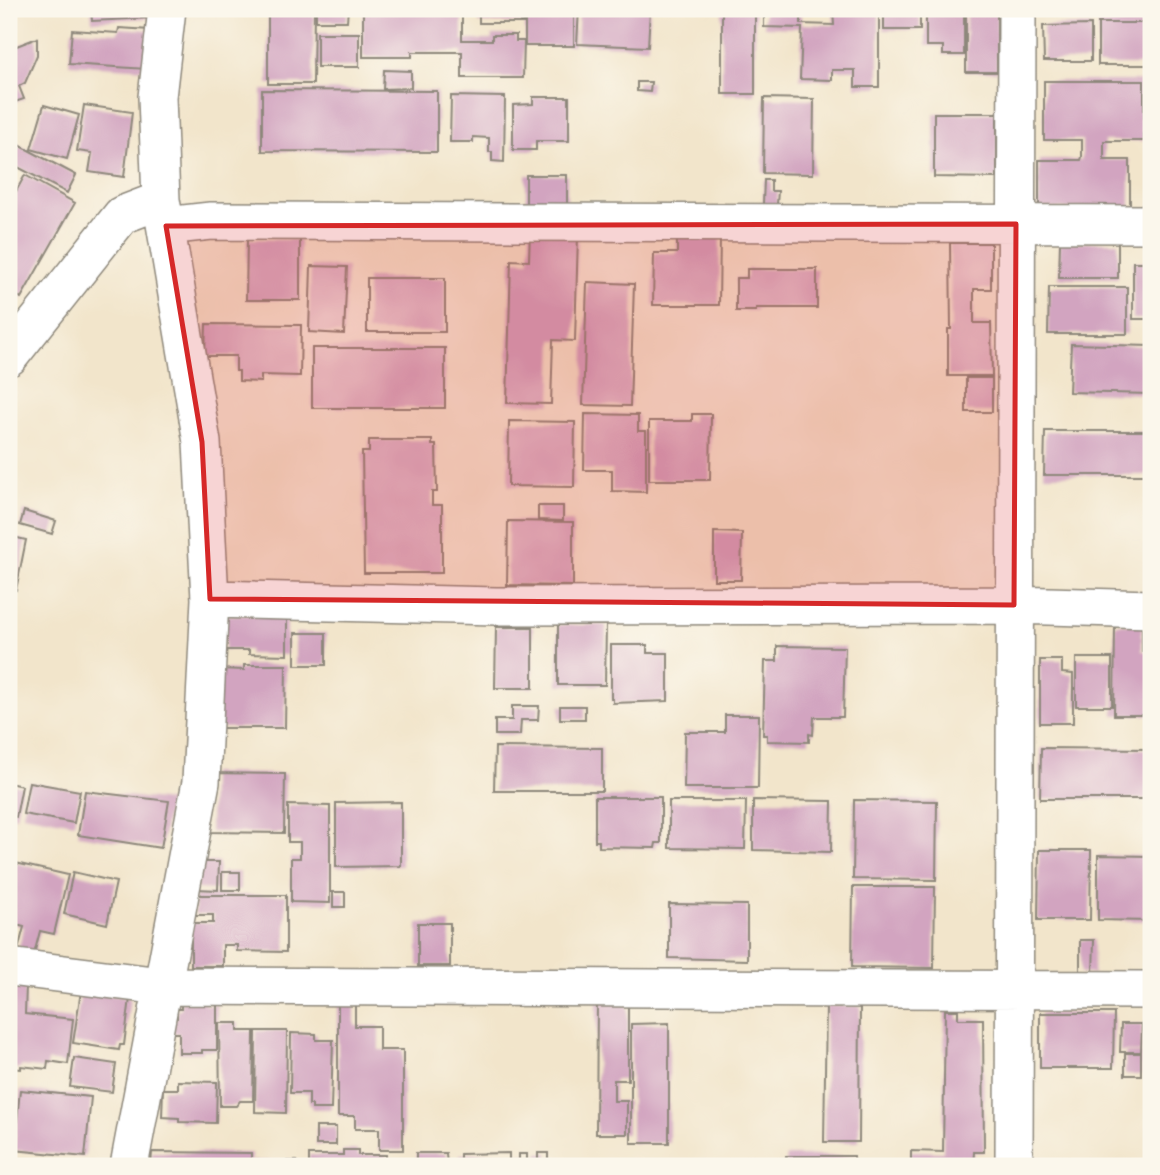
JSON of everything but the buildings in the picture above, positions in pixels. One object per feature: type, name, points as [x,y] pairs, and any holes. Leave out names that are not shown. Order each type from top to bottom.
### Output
[{"type":"street","points":[[129,1166],[201,782],[210,599],[202,442],[163,213],[157,97],[167,9]]},
{"type":"street","points":[[1014,1166],[1017,9]]},
{"type":"street","points":[[9,357],[122,215],[163,213],[211,221],[1151,224]]},
{"type":"street","points":[[210,599],[496,606],[1014,605],[1151,609]]},
{"type":"street","points":[[9,967],[161,986],[1151,990]]},
{"type":"highlighted area","points":[[1016,224],[1014,605],[210,599],[202,442],[166,226]]}]
